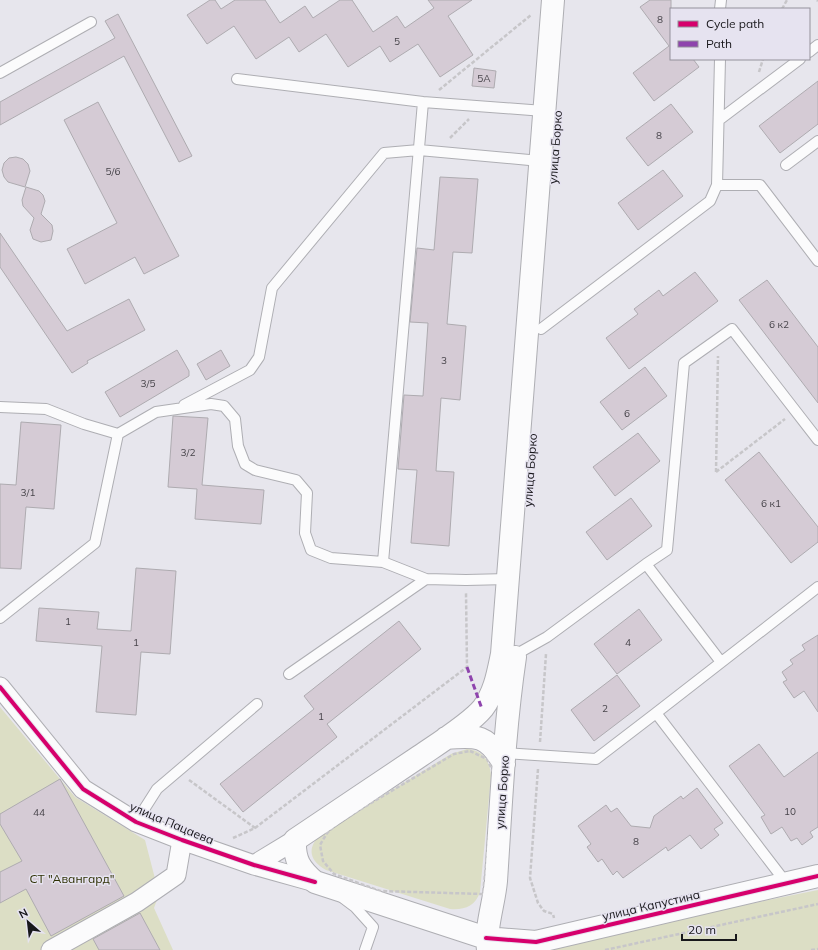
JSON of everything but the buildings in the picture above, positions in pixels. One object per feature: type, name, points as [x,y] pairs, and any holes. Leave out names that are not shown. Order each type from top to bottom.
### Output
[{"type":"main road","name":"улица Борко","points":[[295,840],[446,738],[482,709],[489,698],[497,679],[502,654],[553,0]]},
{"type":"main road","name":"улица Борко","points":[[487,944],[489,894],[510,692],[516,655],[566,0]]},
{"type":"main road","points":[[446,738],[470,736],[483,740],[504,758]]},
{"type":"main road","points":[[295,840],[294,854],[298,863],[304,873],[322,885]]},
{"type":"main road","name":"улица Капустина","points":[[487,944],[536,942],[818,876]]},
{"type":"main road","name":"улица Пацаева","points":[[322,885],[487,944]]},
{"type":"main road","points":[[489,894],[507,928],[536,942]]},
{"type":"street","name":"улица Пацаева","points":[[0,687],[83,789],[136,822],[254,865],[322,885]]},
{"type":"street","points":[[51,950],[137,902],[176,875],[182,840]]},
{"type":"street","points":[[254,865],[295,840]]},
{"type":"lane","points":[[0,73],[91,22]]},
{"type":"lane","points":[[810,51],[818,45]]},
{"type":"lane","points":[[541,329],[710,200],[717,185],[720,60]]},
{"type":"lane","points":[[719,120],[799,60]]},
{"type":"lane","points":[[237,79],[423,102],[544,112]]},
{"type":"lane","points":[[383,562],[423,102]]},
{"type":"lane","points":[[786,165],[818,141]]},
{"type":"lane","points":[[177,409],[250,370],[260,357],[272,288],[384,153],[419,150],[540,161]]},
{"type":"lane","points":[[717,185],[760,185],[818,261]]},
{"type":"lane","points":[[516,655],[547,637],[667,550],[684,362],[732,329],[818,440]]},
{"type":"lane","points":[[0,407],[46,409],[84,424],[118,434],[156,412],[211,404],[224,406],[235,419],[238,446],[245,464],[255,470],[296,480],[307,493],[306,533],[311,550],[332,558],[383,562],[426,579],[508,579]]},
{"type":"lane","points":[[0,618],[95,543],[118,434]]},
{"type":"lane","points":[[646,564],[721,662]]},
{"type":"lane","points":[[288,674],[426,579]]},
{"type":"lane","points":[[504,758],[539,756],[596,759],[818,587]]},
{"type":"lane","points":[[136,822],[157,789],[257,704]]},
{"type":"lane","points":[[656,713],[788,884]]},
{"type":"lane","points":[[322,885],[355,907],[373,927],[365,950]]},
{"type":"path","points":[[423,102],[532,14]]},
{"type":"path","points":[[437,152],[481,107]]},
{"type":"path","points":[[718,339],[716,472],[795,411]]},
{"type":"path","points":[[178,772],[255,828],[467,667],[466,580]]},
{"type":"path","points":[[547,637],[530,878],[538,903],[544,911],[553,914]]},
{"type":"path","points":[[470,751],[487,759],[495,776],[489,894],[380,891],[334,874],[323,862],[320,845],[327,833],[339,822],[454,754],[470,751]]},
{"type":"path","points":[[605,950],[818,904]]},
{"type":"path","points":[[811,950],[818,949]]},
{"type":"green space","name":"СТ \"Авангард\"","points":[[0,707],[75,797],[145,840],[159,894],[154,908],[173,950],[0,950]]},
{"type":"green space","points":[[467,749],[473,750],[485,757],[491,776],[480,892],[472,904],[460,909],[450,909],[326,870],[313,858],[312,848],[317,838],[322,833],[451,754]]},
{"type":"green space","points":[[818,890],[818,950],[539,950],[606,933]]},
{"type":"marked path","points":[[467,667],[482,709]]},
{"type":"cycle path","points":[[0,687],[83,789],[136,822],[254,865],[315,882]]},
{"type":"cycle path","points":[[486,938],[536,942],[818,876]]}]
